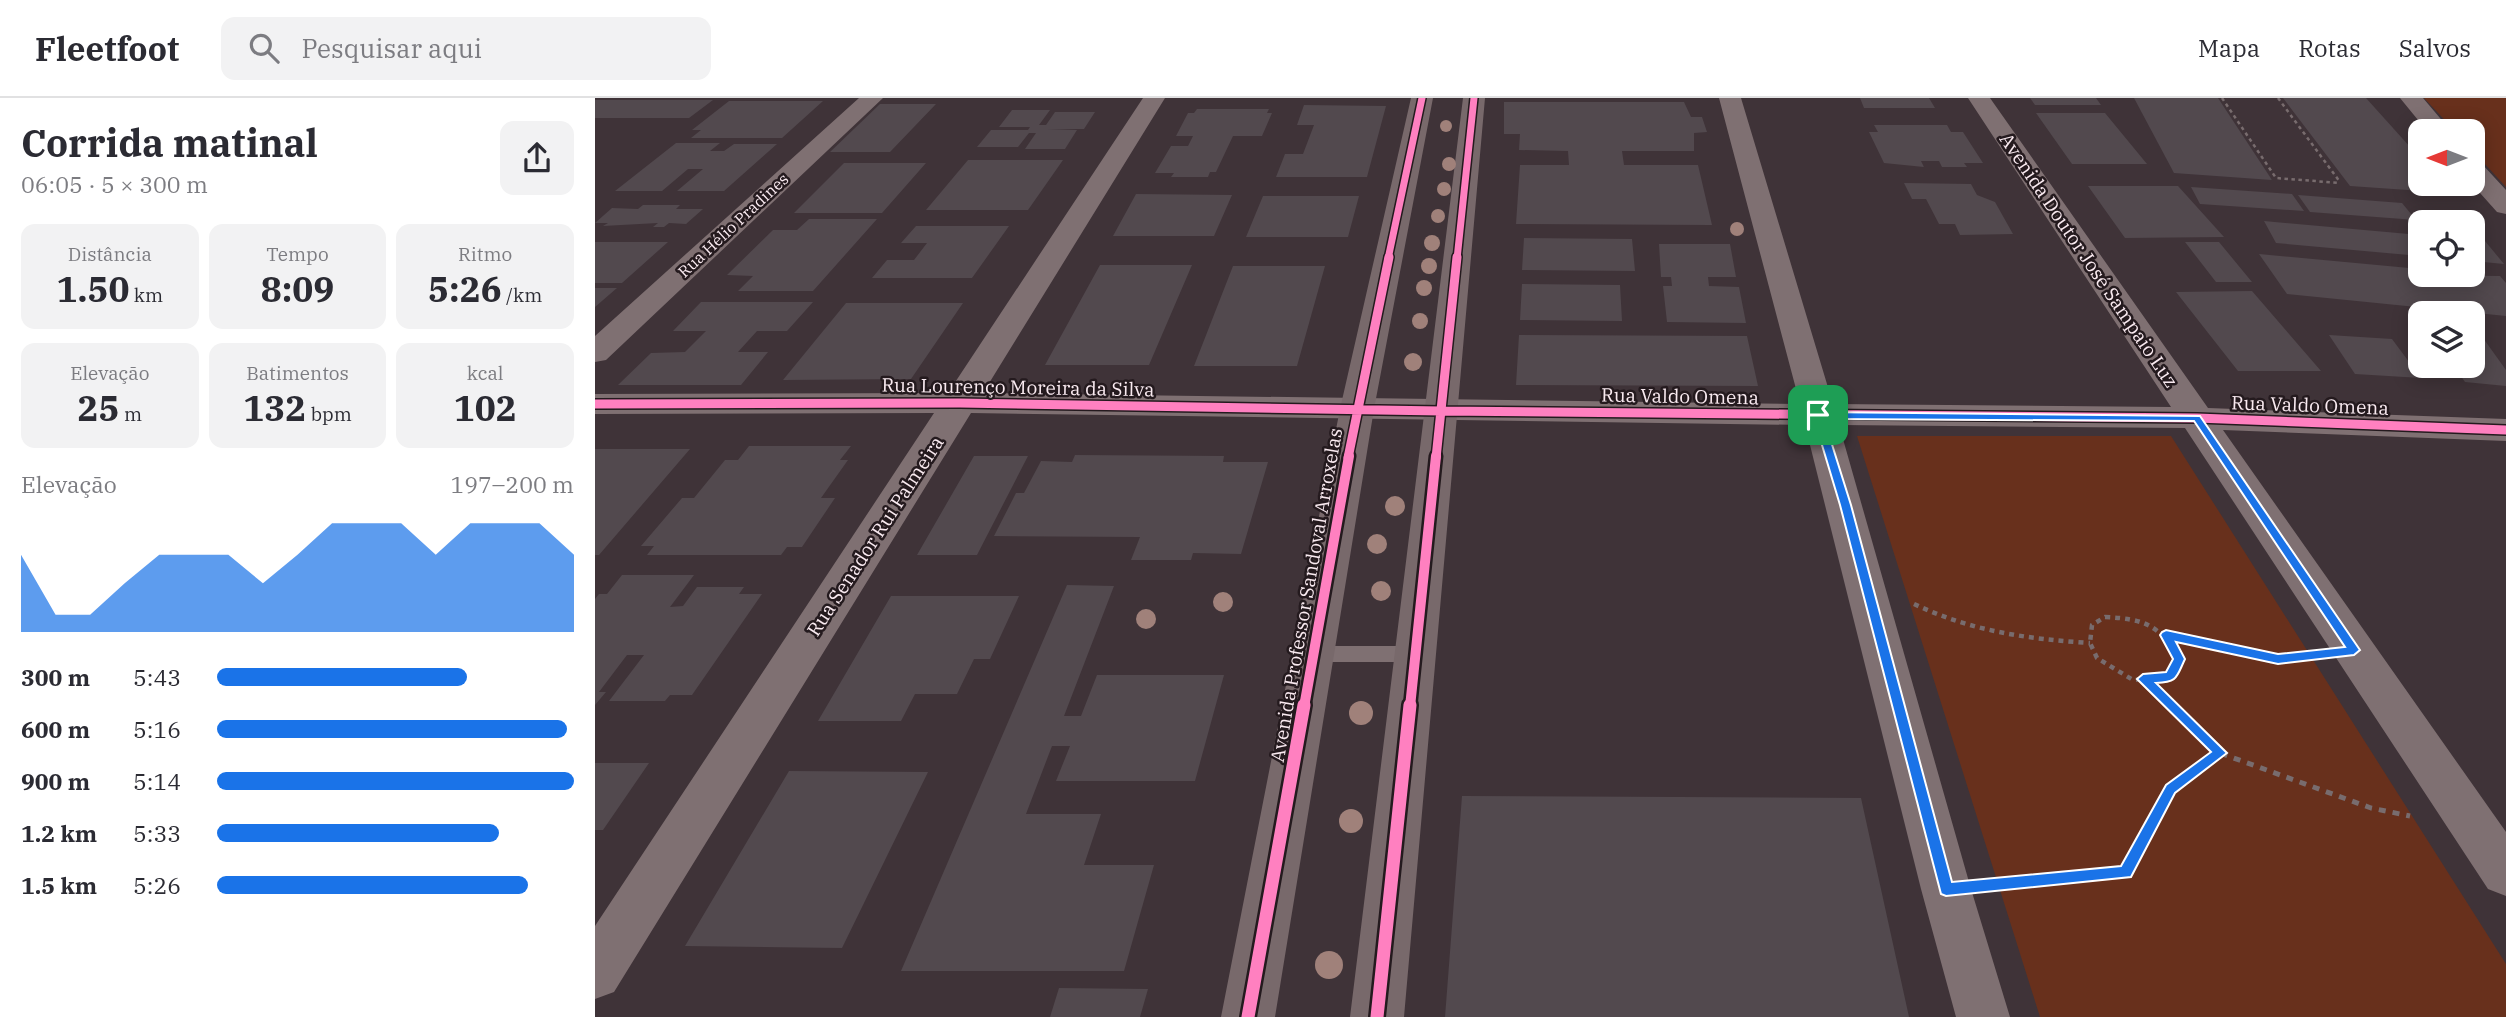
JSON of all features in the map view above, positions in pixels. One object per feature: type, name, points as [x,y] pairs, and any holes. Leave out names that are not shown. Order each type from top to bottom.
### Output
[{"type":"street","name":"Rua Hélio Pradines","points":[[595,353],[871,98]]},
{"type":"street","name":"Rua Senador Rui Palmeira","points":[[595,973],[1154,98]]},
{"type":"street","name":"Avenida Professor Sandoval Arroxelas","points":[[1248,1017],[1357,409],[1422,98]]},
{"type":"street","points":[[1377,1017],[1474,98]]},
{"type":"street","points":[[1730,98],[1983,1017]]},
{"type":"street","name":"Avenida Doutor José Sampaio Luz","points":[[1979,98],[2506,873]]},
{"type":"street","points":[[2411,98],[2429,119]]},
{"type":"street","points":[[2485,183],[2506,206]]},
{"type":"street","name":"Rua Lourenço Moreira da Silva","points":[[595,404],[960,403],[1441,411]]},
{"type":"street","name":"Rua Valdo Omena","points":[[1441,411],[2197,418],[2506,430]]},
{"type":"lane","points":[[1313,654],[1415,654]]},
{"type":"path","points":[[2222,98],[2276,178],[2340,183],[2277,98]]},
{"type":"path","points":[[1864,578],[1948,621],[2014,638],[2090,643]]},
{"type":"path","points":[[2166,635],[2179,659],[2170,677],[2133,680],[2097,658],[2090,643],[2092,625],[2105,617],[2138,619],[2166,635],[2278,659],[2354,650]]},
{"type":"path","points":[[2143,679],[2220,753],[2371,808],[2476,828]]},
{"type":"path","points":[[1946,889],[2125,872],[2171,789],[2220,753]]},
{"type":"shaded area","points":[[2424,98],[2506,98],[2506,187],[2485,164],[2485,119],[2444,119]]},
{"type":"shaded area","points":[[1857,436],[2171,436],[2506,964],[2506,1017],[2040,1017]]},
{"type":"building","points":[[1860,98],[1929,98],[1935,108],[1864,108]]},
{"type":"building","points":[[2030,98],[2096,98],[2101,105],[2035,105]]},
{"type":"building","points":[[2134,98],[2218,98],[2272,180],[2174,173]]},
{"type":"building","points":[[2283,98],[2366,98],[2408,145],[2408,190],[2350,186]]},
{"type":"building","points":[[595,100],[713,100],[689,118],[595,118]]},
{"type":"building","points":[[729,101],[823,101],[782,138],[691,138],[701,130],[692,130]]},
{"type":"building","points":[[1504,102],[1684,102],[1691,117],[1702,117],[1707,132],[1694,133],[1694,151],[1622,151],[1624,165],[1698,165],[1712,225],[1516,224],[1520,165],[1569,165],[1568,151],[1519,150],[1520,134],[1504,134]]},
{"type":"building","points":[[880,104],[936,104],[890,152],[830,152]]},
{"type":"building","points":[[1304,105],[1386,106],[1367,177],[1276,177],[1285,154],[1303,154],[1314,125],[1297,125]]},
{"type":"building","points":[[1197,109],[1269,109],[1267,113],[1272,113],[1262,136],[1233,136],[1216,172],[1210,172],[1208,177],[1171,177],[1174,173],[1155,173],[1171,146],[1188,146],[1193,136],[1176,136],[1188,113],[1194,113]]},
{"type":"building","points":[[1012,110],[1050,110],[1039,125],[1046,125],[1055,112],[1095,112],[1084,129],[1048,129],[1077,130],[1065,149],[1025,149],[1036,133],[1029,133],[1018,147],[977,147],[991,130],[1028,130],[1030,127],[999,127]]},
{"type":"building","points":[[2036,113],[2105,113],[2147,164],[2072,164]]},
{"type":"building","points":[[1874,125],[1947,125],[1951,132],[1963,132],[1983,163],[1964,163],[1967,167],[1942,167],[1939,161],[1921,161],[1924,167],[1884,163],[1869,132],[1878,132]]},
{"type":"building","points":[[676,143],[720,143],[710,151],[724,151],[734,144],[777,144],[724,191],[677,191],[703,169],[688,169],[662,191],[615,191]]},
{"type":"building","points":[[968,160],[1063,160],[1028,210],[926,210]]},
{"type":"building","points":[[844,163],[926,163],[882,213],[794,213]]},
{"type":"building","points":[[1904,183],[1971,184],[1977,195],[1995,202],[2013,234],[1960,235],[1955,224],[1939,224],[1926,199],[1912,199]]},
{"type":"building","points":[[2088,186],[2178,186],[2224,237],[2125,238]]},
{"type":"building","points":[[2191,187],[2292,194],[2304,211],[2200,204]]},
{"type":"building","points":[[1136,194],[1232,195],[1214,236],[1113,236]]},
{"type":"building","points":[[2298,195],[2402,203],[2408,210],[2408,219],[2310,212]]},
{"type":"building","points":[[1263,196],[1359,196],[1348,237],[1246,237]]},
{"type":"building","points":[[643,205],[680,205],[676,209],[703,209],[686,224],[669,223],[664,227],[653,227],[658,223],[603,226],[608,223],[595,223],[612,208],[638,209]]},
{"type":"building","points":[[809,219],[877,219],[813,291],[738,291],[753,276],[727,275],[773,230],[797,230]]},
{"type":"building","points":[[2264,221],[2408,234],[2408,255],[2276,243]]},
{"type":"building","points":[[916,226],[1009,226],[972,278],[872,278],[887,260],[914,260],[927,243],[901,243]]},
{"type":"building","points":[[1524,238],[1632,239],[1635,271],[1522,270]]},
{"type":"building","points":[[2485,241],[2504,264],[2485,262]]},
{"type":"building","points":[[595,242],[668,242],[622,283],[595,283]]},
{"type":"building","points":[[2185,242],[2219,242],[2252,282],[2216,282]]},
{"type":"building","points":[[1659,244],[1730,244],[1736,277],[1708,277],[1709,286],[1739,287],[1746,323],[1667,322],[1663,286],[1672,286],[1671,277],[1661,277]]},
{"type":"building","points":[[2259,254],[2408,268],[2408,287],[2485,287],[2485,276],[2500,276],[2506,283],[2506,316],[2485,314],[2485,301],[2408,301],[2408,306],[2287,294]]},
{"type":"building","points":[[1100,265],[1192,265],[1149,365],[1045,365]]},
{"type":"building","points":[[1233,266],[1325,266],[1297,366],[1194,366]]},
{"type":"building","points":[[1522,284],[1620,285],[1622,321],[1520,320]]},
{"type":"building","points":[[595,288],[617,288],[595,307]]},
{"type":"building","points":[[2252,291],[2321,371],[2238,371],[2176,292]]},
{"type":"building","points":[[701,302],[813,302],[787,331],[757,331],[738,352],[768,352],[741,385],[618,385],[651,353],[685,352],[706,331],[673,331]]},
{"type":"building","points":[[846,303],[963,303],[911,379],[783,380]]},
{"type":"building","points":[[1519,335],[1747,336],[1758,386],[1516,385]]},
{"type":"building","points":[[2329,335],[2392,339],[2408,361],[2408,377],[2355,374]]},
{"type":"building","points":[[2485,341],[2506,370],[2506,386],[2465,382],[2462,378],[2485,378]]},
{"type":"building","points":[[749,446],[851,446],[840,460],[848,460],[821,498],[835,498],[802,547],[787,547],[781,555],[647,555],[654,546],[641,546],[682,498],[694,498],[725,460],[738,460]]},
{"type":"building","points":[[595,449],[690,449],[599,555],[595,555]]},
{"type":"building","points":[[1075,455],[1224,456],[1223,462],[1268,462],[1241,554],[1193,553],[1191,560],[1131,560],[1140,537],[994,536],[1016,493],[1024,493],[1041,461],[1072,462]]},
{"type":"building","points":[[974,456],[1028,456],[977,555],[917,555]]},
{"type":"building","points":[[622,575],[694,575],[670,607],[683,606],[697,587],[744,587],[739,594],[762,594],[692,695],[670,695],[665,701],[609,701],[644,655],[627,655],[599,692],[606,692],[595,705],[595,599],[599,594],[607,594]]},
{"type":"building","points":[[1067,585],[1114,586],[1064,716],[1081,716],[1097,675],[1224,675],[1195,781],[1056,781],[1070,746],[1052,746],[1026,814],[1101,814],[1084,865],[1154,865],[1124,971],[901,971]]},
{"type":"building","points":[[891,596],[1019,596],[990,659],[974,659],[957,694],[915,694],[901,721],[818,721]]},
{"type":"building","points":[[595,763],[649,763],[603,830],[595,830]]},
{"type":"building","points":[[789,771],[928,772],[842,948],[685,946]]},
{"type":"building","points":[[1462,796],[1861,798],[1909,1017],[1445,1017]]},
{"type":"building","points":[[1059,988],[1148,989],[1140,1017],[1050,1017]]},
{"type":"cycle path","points":[[1248,1017],[1357,409],[1422,98]]},
{"type":"cycle path","points":[[1377,1017],[1474,98]]},
{"type":"cycle path","points":[[595,404],[960,403],[1441,411],[2197,418],[2506,430]]},
{"type":"route","points":[[1818,415],[2197,418],[2354,650],[2278,659],[2166,635],[2179,659],[2170,677],[2143,679],[2220,753],[2171,789],[2125,872],[1946,889],[1845,505],[1818,415]]}]
